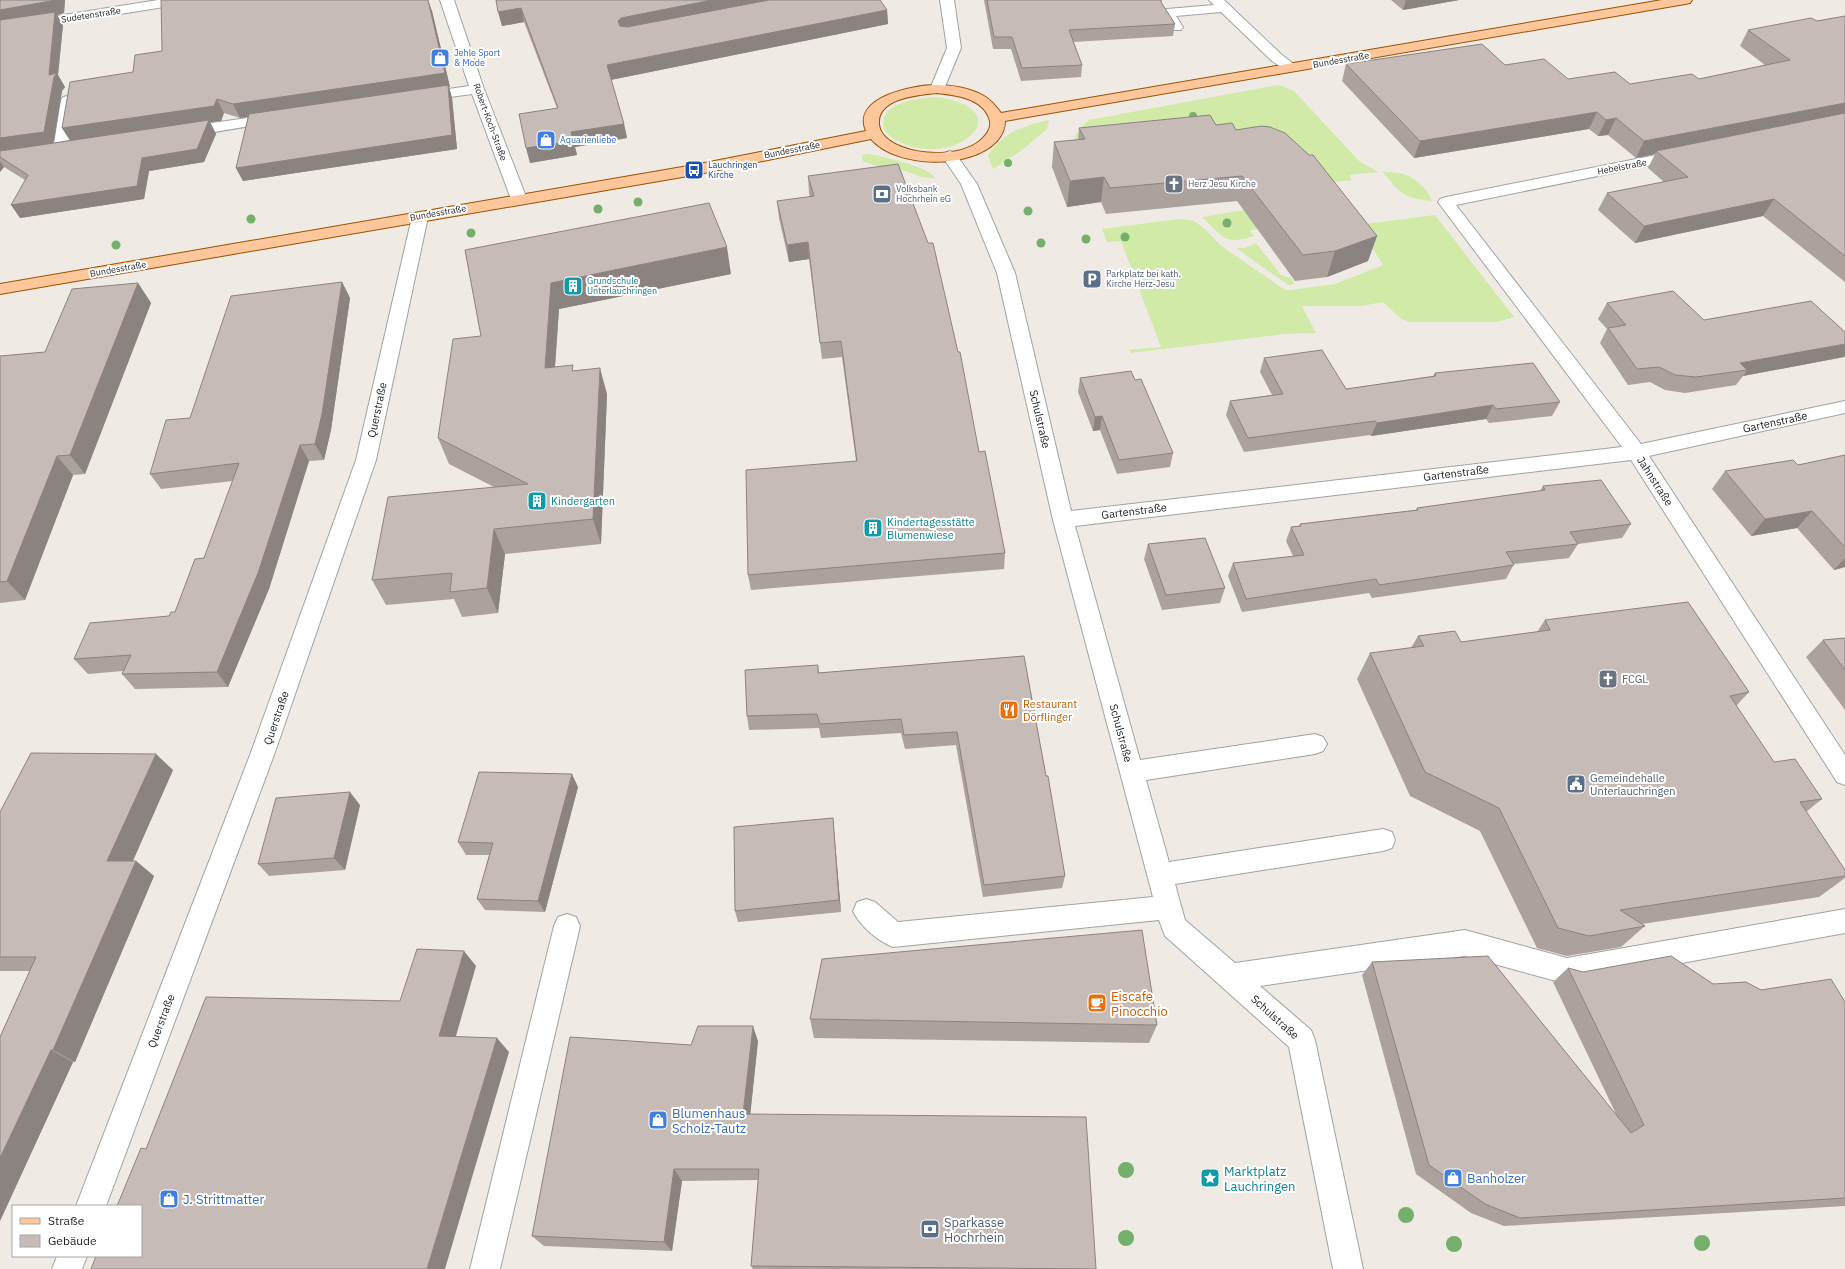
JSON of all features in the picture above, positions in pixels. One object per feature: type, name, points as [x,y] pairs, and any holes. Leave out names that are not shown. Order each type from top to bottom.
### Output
[{"type":"main road","name":"Bundesstraße","points":[[997,118],[1686,0]]},
{"type":"main road","points":[[937,88],[954,90],[976,98],[992,109],[997,118],[998,126],[994,134],[987,142],[978,148],[950,156],[931,157],[907,154],[883,143],[874,134],[871,123],[874,112],[883,102],[898,95],[917,90],[937,88]]},
{"type":"main road","name":"Bundesstraße","points":[[0,289],[694,170],[874,134]]},
{"type":"street","name":"Sudetenstraße","points":[[0,29],[183,0]]},
{"type":"street","name":"Robert-Koch-Straße","points":[[447,0],[477,89],[519,199]]},
{"type":"street","points":[[937,88],[954,48],[947,0]]},
{"type":"street","points":[[1176,28],[1168,13],[1220,4],[1277,58],[1292,68]]},
{"type":"street","points":[[406,99],[477,89]]},
{"type":"street","points":[[61,150],[70,91]]},
{"type":"street","points":[[171,134],[289,117]]},
{"type":"street","points":[[46,153],[77,148]]},
{"type":"street","name":"Hebelstraße","points":[[1446,202],[1696,152]]},
{"type":"street","name":"Schulstraße","points":[[950,156],[969,184],[1006,273],[1063,520],[1174,927],[1301,1040],[1348,1269]]},
{"type":"street","name":"Jahnstraße","points":[[1446,202],[1636,452],[1845,775]]},
{"type":"street","name":"Querstraße","points":[[91,1205],[264,751],[366,460],[420,217]]},
{"type":"street","name":"Gartenstraße","points":[[1063,520],[1636,452],[1845,407]]},
{"type":"street","points":[[1132,772],[1315,744]]},
{"type":"street","points":[[1161,875],[1383,840]]},
{"type":"street","points":[[866,911],[893,935],[1169,907]]},
{"type":"street","points":[[1231,977],[1465,943],[1567,970],[1845,921]]},
{"type":"street","points":[[485,1269],[567,926]]},
{"type":"street","points":[[67,1269],[72,1257]]},
{"type":"green space","points":[[1278,85],[1294,91],[1360,162],[1379,172],[1349,175],[1352,180],[1302,186],[1073,147],[1078,132],[1089,120]]},
{"type":"green space","points":[[937,97],[962,104],[975,113],[978,124],[972,134],[959,143],[942,148],[921,148],[900,142],[886,133],[884,128],[884,119],[887,112],[893,107],[910,100]]},
{"type":"green space","points":[[1049,120],[1047,129],[1022,150],[993,169],[988,155],[1007,135],[1022,128]]},
{"type":"green space","points":[[866,154],[892,159],[914,166],[931,174],[935,178],[867,163],[863,161],[862,156]]},
{"type":"green space","points":[[1383,172],[1407,175],[1426,190],[1432,201],[1422,200],[1403,194]]},
{"type":"green space","points":[[1250,209],[1262,227],[1250,231],[1254,236],[1244,239],[1236,240],[1224,237],[1202,217]]},
{"type":"green space","points":[[1435,215],[1514,317],[1497,322],[1408,322],[1399,317],[1383,302],[1361,306],[1302,306],[1316,333],[1284,334],[1131,353],[1129,350],[1161,347],[1121,241],[1107,242],[1102,229],[1180,219],[1194,221],[1205,229],[1220,245],[1285,290],[1290,290],[1335,284],[1383,265],[1358,225]]},
{"type":"green space","points":[[1256,243],[1281,275],[1291,278],[1295,284],[1288,285],[1236,248],[1245,248]]},
{"type":"building","points":[[0,0],[56,0],[0,10]]},
{"type":"building","points":[[161,0],[428,0],[445,73],[233,104],[217,99],[214,106],[62,128],[70,82],[133,72],[135,55],[162,51]]},
{"type":"building","points":[[496,0],[712,0],[621,18],[618,21],[620,26],[627,27],[769,0],[880,0],[887,10],[607,65],[624,124],[571,132],[573,141],[526,148],[519,114],[558,108],[521,8],[498,12]]},
{"type":"building","points":[[987,0],[1161,0],[1175,24],[1069,30],[1082,65],[1022,68],[1012,37],[994,37]]},
{"type":"building","points":[[55,12],[49,75],[57,73],[54,77],[44,132],[0,138],[0,20]]},
{"type":"building","points":[[1845,16],[1845,103],[1644,141],[1616,118],[1606,120],[1597,112],[1420,141],[1346,64],[1482,44],[1505,65],[1544,59],[1568,79],[1615,72],[1630,84],[1692,74],[1699,79],[1790,60],[1748,30],[1811,18],[1817,21]]},
{"type":"building","points":[[448,85],[452,135],[236,168],[249,114]]},
{"type":"building","points":[[1845,113],[1845,256],[1774,199],[1644,226],[1607,193],[1688,177],[1656,151]]},
{"type":"building","points":[[1210,115],[1216,125],[1232,123],[1236,130],[1261,126],[1270,127],[1285,133],[1309,155],[1313,155],[1377,236],[1335,251],[1303,255],[1242,176],[1110,188],[1104,177],[1070,181],[1054,142],[1085,139],[1079,128]]},
{"type":"building","points":[[209,120],[197,149],[142,158],[137,186],[11,205],[28,175],[0,157],[0,151]]},
{"type":"building","points":[[898,164],[928,243],[933,243],[958,352],[960,352],[979,452],[985,451],[1005,553],[748,575],[746,470],[857,461],[841,341],[820,343],[808,242],[787,245],[777,201],[814,196],[808,176]]},
{"type":"building","points":[[709,203],[727,247],[551,283],[545,368],[573,365],[572,371],[600,368],[593,519],[494,529],[487,588],[450,592],[452,573],[372,580],[388,497],[528,484],[438,438],[453,339],[481,336],[465,250]]},
{"type":"building","points":[[342,282],[322,414],[315,444],[300,445],[258,573],[217,672],[122,674],[131,655],[74,659],[90,623],[169,616],[171,612],[175,612],[195,559],[204,558],[239,463],[150,474],[166,420],[190,418],[231,296]]},
{"type":"building","points":[[138,283],[70,455],[57,456],[7,581],[0,582],[0,356],[45,352],[72,289]]},
{"type":"building","points":[[1673,291],[1704,320],[1811,301],[1845,332],[1845,344],[1740,363],[1747,370],[1696,377],[1675,375],[1659,367],[1637,369],[1608,328],[1626,325],[1607,303]]},
{"type":"building","points":[[1322,350],[1346,389],[1436,376],[1435,373],[1533,363],[1560,402],[1496,409],[1493,405],[1377,423],[1375,421],[1248,438],[1230,401],[1283,394],[1264,358]]},
{"type":"building","points":[[1131,371],[1135,380],[1141,379],[1173,453],[1119,460],[1102,416],[1095,417],[1080,378]]},
{"type":"building","points":[[1845,455],[1845,547],[1812,511],[1765,519],[1725,471],[1793,460],[1798,465]]},
{"type":"building","points":[[1601,480],[1631,524],[1570,532],[1578,544],[1506,552],[1514,565],[1379,585],[1376,579],[1246,599],[1233,563],[1304,555],[1291,527],[1301,526],[1300,524],[1418,510],[1417,508],[1545,490],[1543,486]]},
{"type":"building","points":[[1205,538],[1225,588],[1166,595],[1148,544]]},
{"type":"building","name":"Gemeindehalle Unterlauchringen","points":[[1688,602],[1749,692],[1730,696],[1774,762],[1795,759],[1822,799],[1800,802],[1845,870],[1845,876],[1620,910],[1645,926],[1589,936],[1558,928],[1499,808],[1425,772],[1370,653],[1424,646],[1418,636],[1455,631],[1461,642],[1550,630],[1545,620]]},
{"type":"building","points":[[1845,638],[1845,670],[1823,640]]},
{"type":"building","points":[[1024,656],[1046,776],[1048,776],[1065,876],[984,885],[957,732],[904,735],[901,719],[820,724],[817,714],[747,716],[745,670],[818,665],[818,673]]},
{"type":"building","points":[[31,753],[156,754],[107,861],[136,861],[53,1050],[51,1050],[0,1158],[0,1037],[36,957],[0,957],[0,812]]},
{"type":"building","points":[[479,772],[572,774],[538,901],[477,899],[493,843],[458,842]]},
{"type":"building","points":[[350,792],[334,858],[258,864],[276,798]]},
{"type":"building","points":[[833,818],[839,900],[735,911],[734,827]]},
{"type":"building","points":[[1142,930],[1157,1025],[810,1019],[822,959]]},
{"type":"building","points":[[417,949],[464,951],[439,1036],[497,1038],[427,1269],[91,1269],[96,1257],[142,1257],[142,1205],[117,1205],[141,1148],[146,1149],[206,997],[400,1001]]},
{"type":"building","points":[[1488,956],[1631,1133],[1644,1125],[1568,968],[1583,972],[1671,956],[1713,984],[1746,982],[1761,990],[1831,979],[1845,1002],[1845,1198],[1520,1218],[1485,1204],[1429,1165],[1372,962]]},
{"type":"building","points":[[698,1026],[753,1026],[743,1114],[1086,1117],[1096,1269],[751,1266],[759,1169],[674,1169],[664,1242],[532,1236],[570,1037],[691,1045]]},
{"type":"place","name":"Jehle Sport & Mode","points":[[440,58]]},
{"type":"place","name":"Aquarienliebe","points":[[546,140]]},
{"type":"place","name":"Lauchringen Kirche","points":[[694,170]]},
{"type":"place","name":"Herz Jesu Kirche","points":[[1174,184]]},
{"type":"place","name":"Volksbank Hochrhein eG","points":[[882,194]]},
{"type":"place","name":"Parkplatz bei kath. Kirche Herz-Jesu","points":[[1092,279]]},
{"type":"place","name":"Grundschule Unterlauchringen","points":[[573,286]]},
{"type":"place","name":"Kindergarten","points":[[537,501]]},
{"type":"place","name":"Kindertagesstätte Blumenwiese","points":[[873,528]]},
{"type":"place","name":"FCGL","points":[[1608,679]]},
{"type":"place","name":"Restaurant Dörflinger","points":[[1009,710]]},
{"type":"place","name":"Gemeindehalle Unterlauchringen","points":[[1576,784]]},
{"type":"place","name":"Eiscafe Pinocchio","points":[[1097,1003]]},
{"type":"place","name":"Blumenhaus Scholz-Tautz","points":[[658,1120]]},
{"type":"place","name":"Marktplatz Lauchringen","points":[[1210,1178]]},
{"type":"place","name":"Banholzer","points":[[1453,1178]]},
{"type":"place","name":"J. Strittmatter","points":[[169,1199]]},
{"type":"place","name":"Sparkasse Hochrhein","points":[[930,1229]]}]
